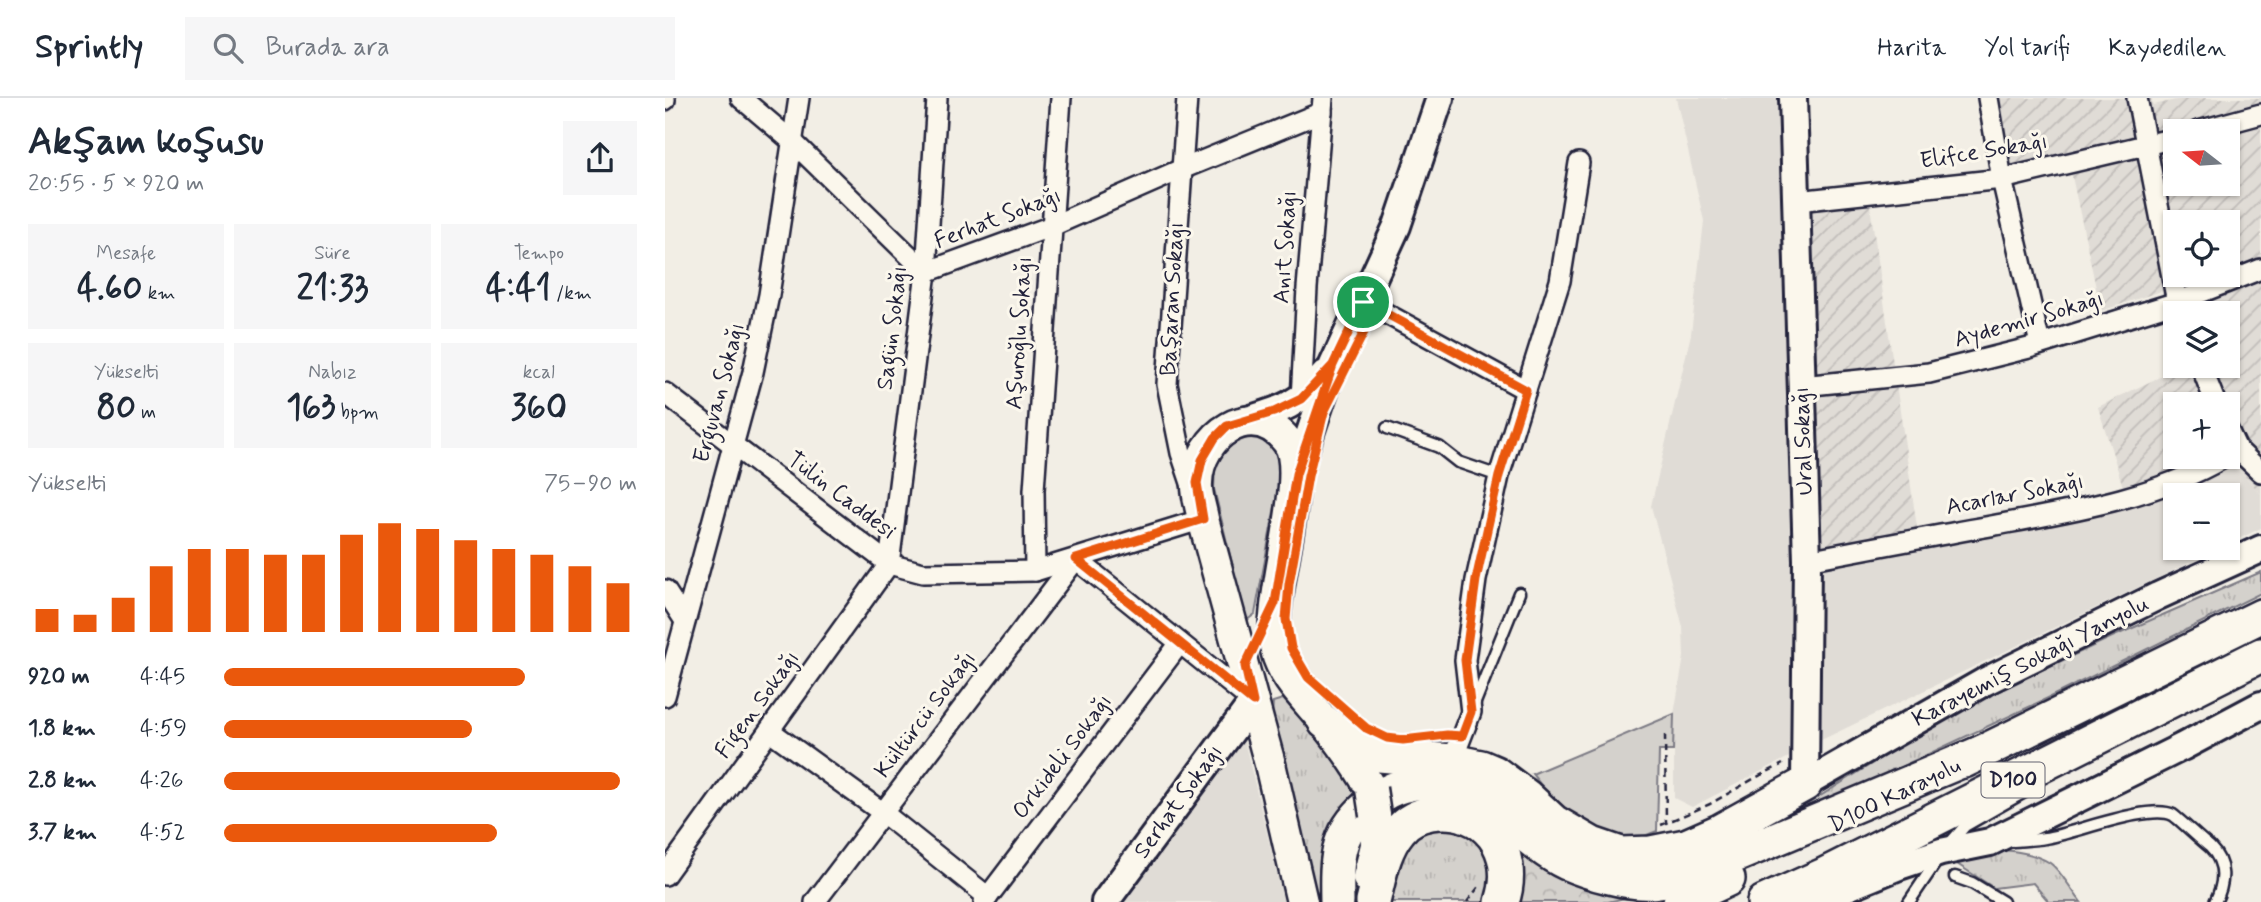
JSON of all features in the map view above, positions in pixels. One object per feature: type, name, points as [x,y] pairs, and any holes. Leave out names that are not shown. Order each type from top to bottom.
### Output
[{"type":"highway","name":"D100 Karayolu","points":[[1680,902],[2261,616]]},
{"type":"highway","name":"D100 Karayolu","points":[[1764,902],[1824,875],[2261,656]]},
{"type":"highway","points":[[1325,722],[1356,746],[1379,755],[1452,761],[1495,773],[1554,822],[1592,844],[1621,854],[1651,853],[1686,846],[1720,831],[1796,773]]},
{"type":"highway","points":[[1336,902],[1337,858],[1344,834],[1358,813],[1385,792],[1412,782],[1443,783],[1466,791],[1488,803],[1537,843],[1566,862],[1605,876],[1646,883],[1701,870],[1985,751]]},
{"type":"highway","points":[[1495,773],[1545,833],[1571,855],[1615,871],[1660,877],[1701,870]]},
{"type":"highway","points":[[1373,902],[1385,857],[1399,831],[1419,815],[1442,811],[1464,815],[1484,824],[1497,839],[1507,873],[1502,902]]},
{"type":"main road","points":[[1363,902],[1375,845],[1373,802],[1357,763],[1289,679],[1276,650],[1275,603],[1296,474],[1333,365],[1397,226],[1440,98]]},
{"type":"main road","name":"Ural Sokağı","points":[[1793,98],[1807,560],[1796,773]]},
{"type":"main road","points":[[1203,519],[1197,483],[1202,460],[1215,438],[1227,426],[1274,412],[1301,399],[1333,365]]},
{"type":"main road","points":[[1244,421],[1269,426],[1282,435],[1290,445],[1296,474]]},
{"type":"main road","name":"Başaran Sokağı","points":[[1203,519],[1245,666],[1302,902]]},
{"type":"main road","name":"Karayemiş Sokağı Yanyolu","points":[[1796,773],[2158,596],[2261,549]]},
{"type":"main road","points":[[1245,666],[1275,603]]},
{"type":"main road","name":"Serhat Sokağı","points":[[1105,902],[1253,702]]},
{"type":"main road","points":[[1804,902],[1941,852],[1990,842],[2259,710]]},
{"type":"street","name":"Ferhat Sokağı","points":[[741,98],[793,142],[926,272],[1052,226],[1323,105]]},
{"type":"street","name":"Erguvan Sokağı","points":[[665,696],[753,372],[769,295],[799,98]]},
{"type":"street","name":"Sagün Sokağı","points":[[889,564],[926,272],[937,98]]},
{"type":"street","name":"Aşuroğlu Sokağı","points":[[1035,571],[1034,490],[1061,98]]},
{"type":"street","name":"Başaran Sokağı","points":[[1187,98],[1167,384],[1181,453],[1203,519]]},
{"type":"street","points":[[1987,98],[2002,179],[2040,344]]},
{"type":"street","points":[[2137,98],[2178,301]]},
{"type":"street","name":"Anıt Sokağı","points":[[1301,399],[1307,288],[1323,105]]},
{"type":"street","points":[[2240,120],[2261,114]]},
{"type":"street","name":"Elifce Sokağı","points":[[1797,201],[2002,179],[2163,141]]},
{"type":"street","points":[[1452,761],[1471,712],[1465,660],[1476,580],[1499,476],[1560,281],[1579,163]]},
{"type":"street","name":"Aydemir Sokağı","points":[[2194,301],[2261,269]]},
{"type":"street","points":[[1363,302],[1526,390]]},
{"type":"street","name":"Aydemir Sokağı","points":[[1802,386],[1929,373],[2163,312]]},
{"type":"street","name":"Tülin Caddesi","points":[[665,393],[889,564],[923,573],[1035,571],[1203,519]]},
{"type":"street","points":[[2240,460],[2261,472]]},
{"type":"street","name":"Acarlar Sokağı","points":[[1807,560],[2078,510],[2205,469]]},
{"type":"street","points":[[1076,559],[1253,702]]},
{"type":"street","name":"Kültürcü Sokağı","points":[[815,902],[1076,559]]},
{"type":"street","name":"Figen Sokağı","points":[[665,875],[889,564]]},
{"type":"street","points":[[665,590],[685,621]]},
{"type":"street","name":"Orkideli Sokağı","points":[[986,899],[1180,643]]},
{"type":"street","points":[[770,731],[883,812],[986,899]]},
{"type":"lane","points":[[1387,428],[1439,447],[1458,462],[1499,476]]},
{"type":"lane","points":[[1471,712],[1519,593]]},
{"type":"lane","points":[[2119,738],[2261,656]]},
{"type":"lane","points":[[1909,902],[1941,852],[1965,826],[2036,786]]},
{"type":"lane","points":[[1990,842],[2046,838],[2159,812],[2173,816],[2216,853],[2223,876],[2215,902]]},
{"type":"lane","points":[[1955,877],[1972,883],[2003,902]]},
{"type":"path","points":[[1665,735],[1666,823]]},
{"type":"path","points":[[1657,826],[1710,804],[1755,778],[1796,773]]},
{"type":"shaded area","points":[[1676,98],[1784,98],[1794,550],[1789,757],[1692,807],[1674,798],[1674,714],[1684,657],[1683,627],[1651,506],[1691,334],[1704,221]]},
{"type":"shaded area","points":[[1995,98],[2151,98],[2153,105],[2185,98],[2261,98],[2261,494],[2238,469],[2240,392],[2163,392],[2163,469],[2216,469],[2183,483],[2163,483],[2163,491],[2129,506],[2098,407],[2163,375],[2163,378],[2240,378],[2240,301],[2165,301],[2161,291],[2101,311],[2070,167],[2006,178]]},
{"type":"shaded area","points":[[1867,185],[1920,548],[1816,563],[1808,189]]},
{"type":"shaded area","points":[[2207,469],[2238,469],[2261,494],[2261,528],[2240,538],[2240,483],[2163,483],[2163,560],[2195,560],[1815,743],[1816,563],[1920,548]]},
{"type":"shaded area","points":[[1242,732],[1284,902],[1117,902]]},
{"type":"green space","points":[[1244,434],[1267,437],[1283,463],[1255,614],[1246,621],[1214,489],[1215,465],[1222,451]]},
{"type":"green space","points":[[2261,572],[2261,593],[2048,698],[1787,820],[1787,817],[1957,710],[2112,637]]},
{"type":"green space","points":[[2256,693],[2260,694],[2079,792],[1972,835]]},
{"type":"green space","points":[[1283,699],[1342,762],[1358,798],[1325,902],[1315,902],[1272,717],[1273,702]]},
{"type":"green space","points":[[1674,714],[1673,751],[1659,751],[1657,831],[1629,842],[1578,823],[1557,805],[1532,774]]},
{"type":"green space","points":[[1449,826],[1478,838],[1490,857],[1490,902],[1387,902],[1401,856],[1420,831]]},
{"type":"green space","points":[[1511,834],[1629,897],[1608,902],[1517,902]]},
{"type":"green space","points":[[1985,849],[2010,851],[2043,859],[2054,866],[2081,902],[2049,902],[2033,883],[1994,888],[1957,864],[1957,854]]},
{"type":"route","points":[[1363,302],[1333,365],[1296,474],[1275,603],[1245,666],[1253,702],[1076,559],[1203,519],[1197,483],[1202,460],[1215,438],[1227,426],[1287,407],[1316,386],[1333,365],[1363,302],[1376,308],[1526,390],[1499,476],[1476,580],[1465,660],[1471,712],[1462,736],[1403,740],[1387,738],[1366,728],[1308,677],[1291,648],[1286,619],[1289,584],[1308,476],[1324,412],[1376,308],[1363,302]]}]
